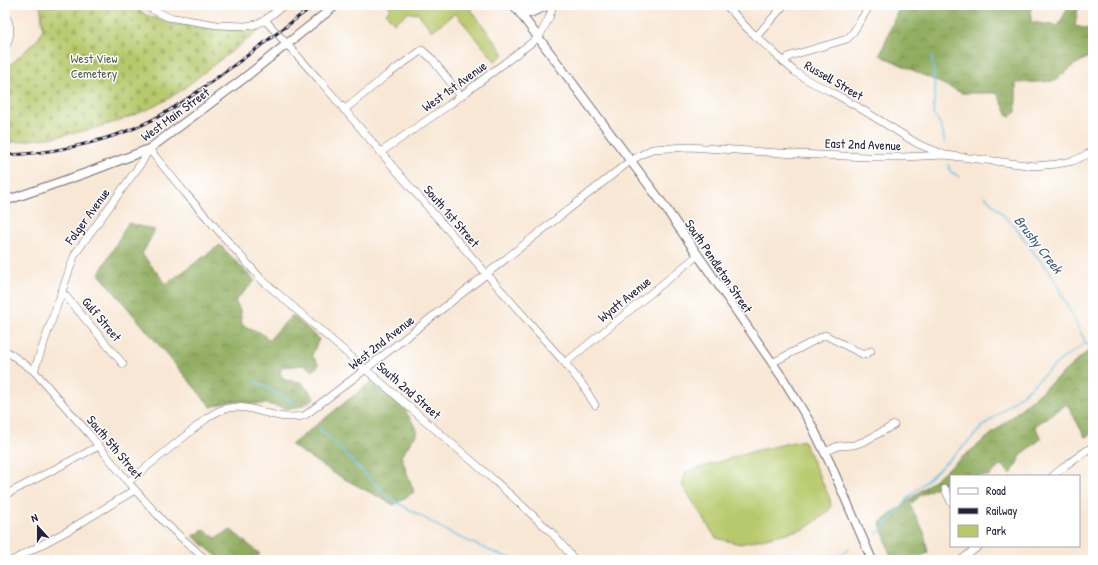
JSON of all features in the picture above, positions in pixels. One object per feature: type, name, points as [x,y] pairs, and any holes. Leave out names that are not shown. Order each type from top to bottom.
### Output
[{"type":"main road","name":"West Main Street","points":[[5,201],[89,172],[149,148],[243,79],[336,5]]},
{"type":"main road","points":[[517,8],[534,12],[549,5]]},
{"type":"main road","name":"South Pendleton Street","points":[[517,8],[698,255],[772,362],[810,424],[825,452],[872,560]]},
{"type":"street","points":[[143,5],[168,16],[217,25],[246,26],[257,24],[265,20],[284,5]]},
{"type":"street","points":[[539,38],[549,18],[553,5]]},
{"type":"street","name":"Russell Street","points":[[726,5],[784,62],[809,81],[830,91],[918,144],[945,155]]},
{"type":"street","points":[[756,36],[784,5]]},
{"type":"street","points":[[784,62],[790,56],[846,39],[852,34],[870,5]]},
{"type":"street","points":[[5,15],[10,28],[10,36],[5,48]]},
{"type":"street","name":"South 1st Street","points":[[265,20],[322,83],[565,363],[584,387],[595,405]]},
{"type":"street","name":"West 1st Avenue","points":[[381,152],[461,96],[539,38]]},
{"type":"street","points":[[344,110],[387,75],[422,50],[461,96]]},
{"type":"street","name":"East 2nd Avenue","points":[[630,161],[652,149],[688,147],[868,157],[945,155],[1035,166],[1073,161],[1093,150]]},
{"type":"street","name":"Folger Avenue","points":[[34,371],[75,254],[142,162],[149,148]]},
{"type":"street","name":"South 2nd Street","points":[[149,148],[186,194],[262,280],[366,369],[551,532],[576,560]]},
{"type":"street","name":"West 2nd Avenue","points":[[128,482],[218,411],[241,407],[280,416],[304,416],[630,161]]},
{"type":"street","name":"Wyatt Avenue","points":[[565,363],[698,255]]},
{"type":"street","name":"Gulf Street","points":[[61,292],[123,364]]},
{"type":"street","points":[[772,362],[825,335],[864,355],[871,351]]},
{"type":"street","name":"South 5th Street","points":[[5,350],[34,371],[163,521],[206,560]]},
{"type":"street","points":[[825,452],[838,446],[854,445],[865,441],[894,425]]},
{"type":"street","points":[[5,495],[100,446]]},
{"type":"street","points":[[1054,475],[1072,460],[1093,446]]},
{"type":"street","points":[[13,560],[69,530],[135,490]]},
{"type":"street","points":[[945,490],[950,500]]},
{"type":"street","points":[[961,560],[977,547]]},
{"type":"green space","name":"West View Cemetery","points":[[40,5],[132,5],[146,15],[173,24],[242,30],[260,30],[178,92],[149,109],[89,130],[47,138],[5,143],[5,70],[39,38],[43,28]]},
{"type":"green space","points":[[388,5],[471,5],[469,7],[504,54],[495,61],[455,13],[432,31],[417,12],[414,14],[409,12],[394,23],[386,13],[391,9]]},
{"type":"green space","points":[[900,5],[1031,5],[1031,22],[1058,26],[1068,8],[1078,9],[1075,26],[1093,30],[1093,55],[1074,65],[1055,81],[1016,83],[1016,112],[1009,117],[997,93],[962,93],[880,55]]},
{"type":"green space","points":[[128,223],[155,230],[142,254],[166,284],[220,245],[255,281],[235,301],[240,310],[242,325],[261,333],[269,340],[292,315],[319,339],[312,355],[319,365],[313,371],[304,365],[282,367],[280,374],[285,380],[301,382],[315,398],[304,405],[290,409],[267,404],[232,401],[211,407],[99,274]]},
{"type":"green space","points":[[1093,347],[1093,433],[1085,437],[1067,404],[1035,426],[1041,439],[1022,454],[1011,474],[1001,465],[990,475],[950,475],[950,482],[949,481],[921,495],[910,505],[924,532],[928,553],[912,560],[892,560],[880,523],[989,436]]},
{"type":"green space","points":[[371,382],[404,408],[418,432],[401,456],[414,492],[394,505],[335,474],[291,445]]},
{"type":"green space","points":[[803,440],[830,499],[831,507],[826,514],[804,529],[740,544],[716,538],[682,485],[686,472],[754,451]]},
{"type":"green space","points":[[204,530],[216,538],[231,530],[260,554],[254,560],[221,560],[193,536]]},
{"type":"waterway","name":"Brushy Creek","points":[[932,57],[935,89],[933,114],[942,128],[945,144]]},
{"type":"waterway","name":"Brushy Creek","points":[[948,165],[951,172],[960,177]]},
{"type":"waterway","name":"Brushy Creek","points":[[985,196],[1017,229],[1034,253],[1050,271],[1086,343],[1093,352]]},
{"type":"waterway","points":[[877,534],[908,498],[981,428],[1062,359],[1086,343]]},
{"type":"waterway","points":[[254,381],[296,404]]},
{"type":"waterway","points":[[318,427],[388,497],[452,534],[500,555],[520,560]]},
{"type":"waterway","points":[[835,560],[849,549]]},
{"type":"railway","points":[[5,155],[38,153],[71,147],[120,134],[147,123],[180,104],[257,49],[314,5]]}]
